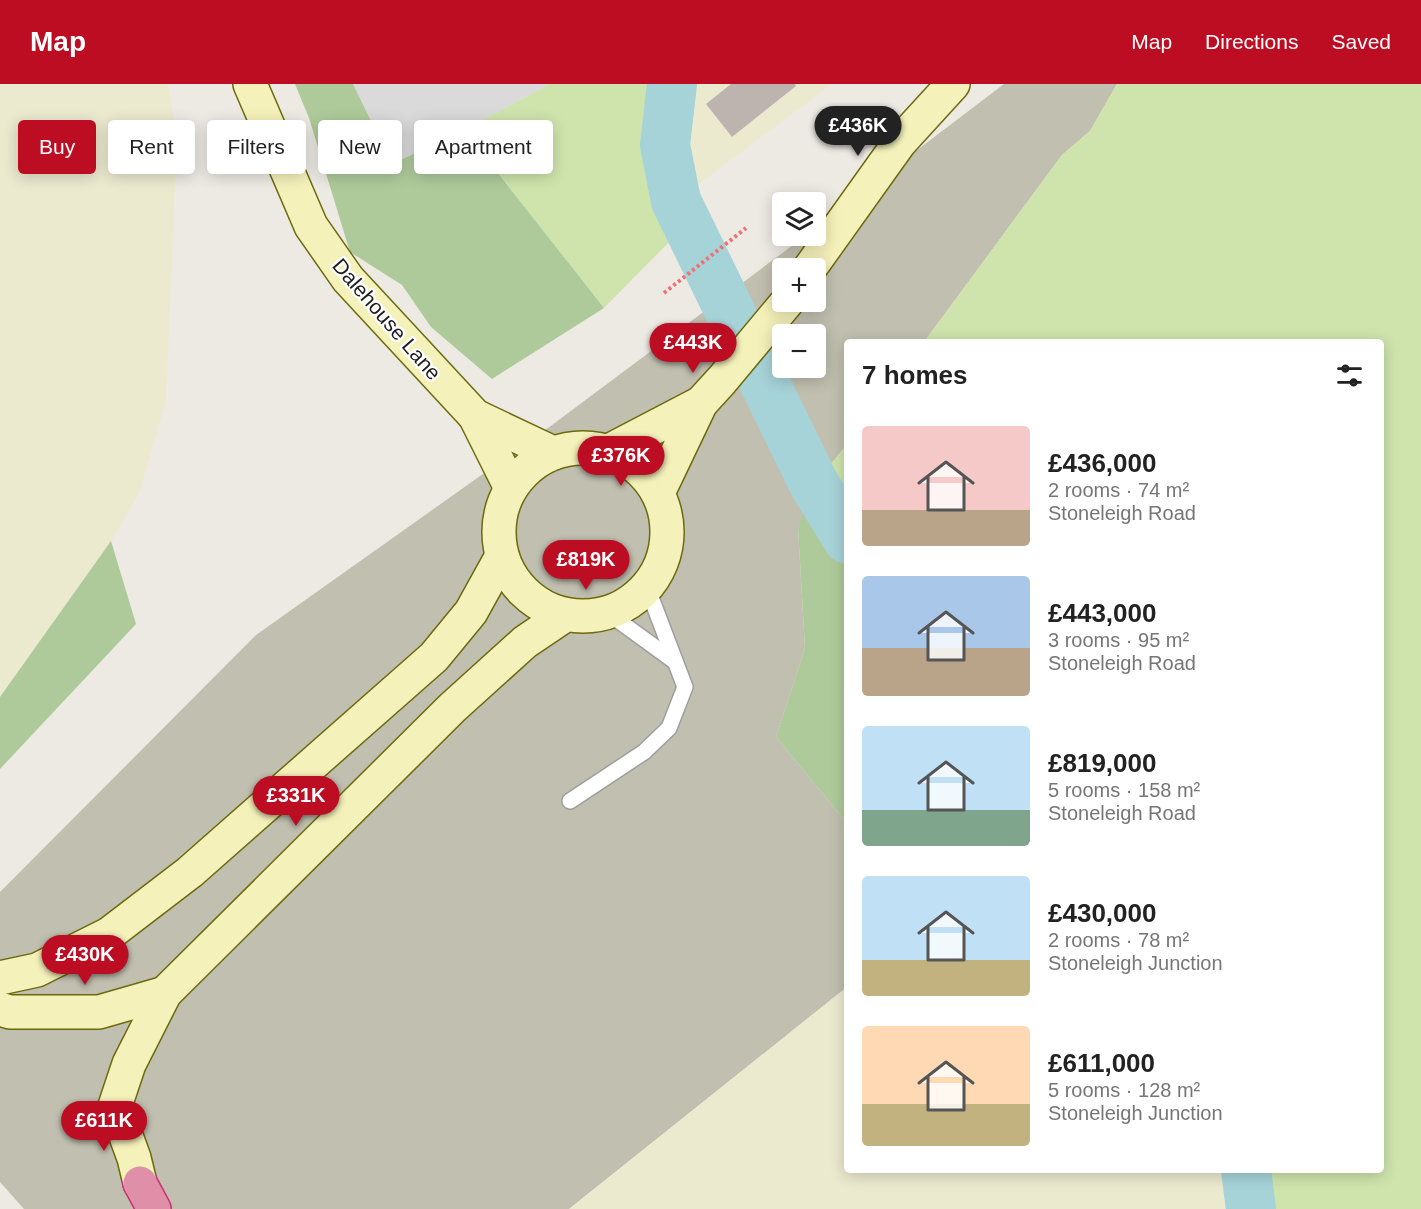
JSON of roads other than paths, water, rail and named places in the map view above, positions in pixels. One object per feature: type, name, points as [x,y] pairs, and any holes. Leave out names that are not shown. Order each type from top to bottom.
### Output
[{"type":"street","name":"Dalehouse Lane","points":[[250,84],[311,226],[348,279],[475,416],[511,488]]},
{"type":"street","points":[[817,258],[900,142],[953,84]]},
{"type":"street","points":[[658,493],[711,391],[779,312]]},
{"type":"street","points":[[609,451],[711,391]]},
{"type":"street","name":"Dalehouse Lane","points":[[475,416],[553,453]]},
{"type":"street","points":[[581,447],[609,451],[628,460],[645,474],[658,493],[666,516],[667,542],[661,566],[647,587],[630,603],[608,613],[579,617],[565,615],[544,607],[525,594],[511,576],[502,556],[498,533],[501,509],[511,488],[529,467],[553,453],[581,447]]},
{"type":"street","points":[[0,978],[37,970],[109,934],[190,872],[434,657],[471,612],[502,556]]},
{"type":"street","points":[[147,1196],[115,1106],[129,1064],[165,993],[452,708],[525,642],[565,615]]},
{"type":"street","points":[[0,1009],[10,1012],[99,1011],[165,993]]},
{"type":"lane","points":[[570,801],[644,752],[669,728],[685,687],[647,587]]},
{"type":"lane","points":[[608,613],[674,661]]},
{"type":"waterway","points":[[672,84],[665,145],[676,201],[814,484],[844,533]]},
{"type":"waterway","points":[[1246,1173],[1251,1209]]}]
